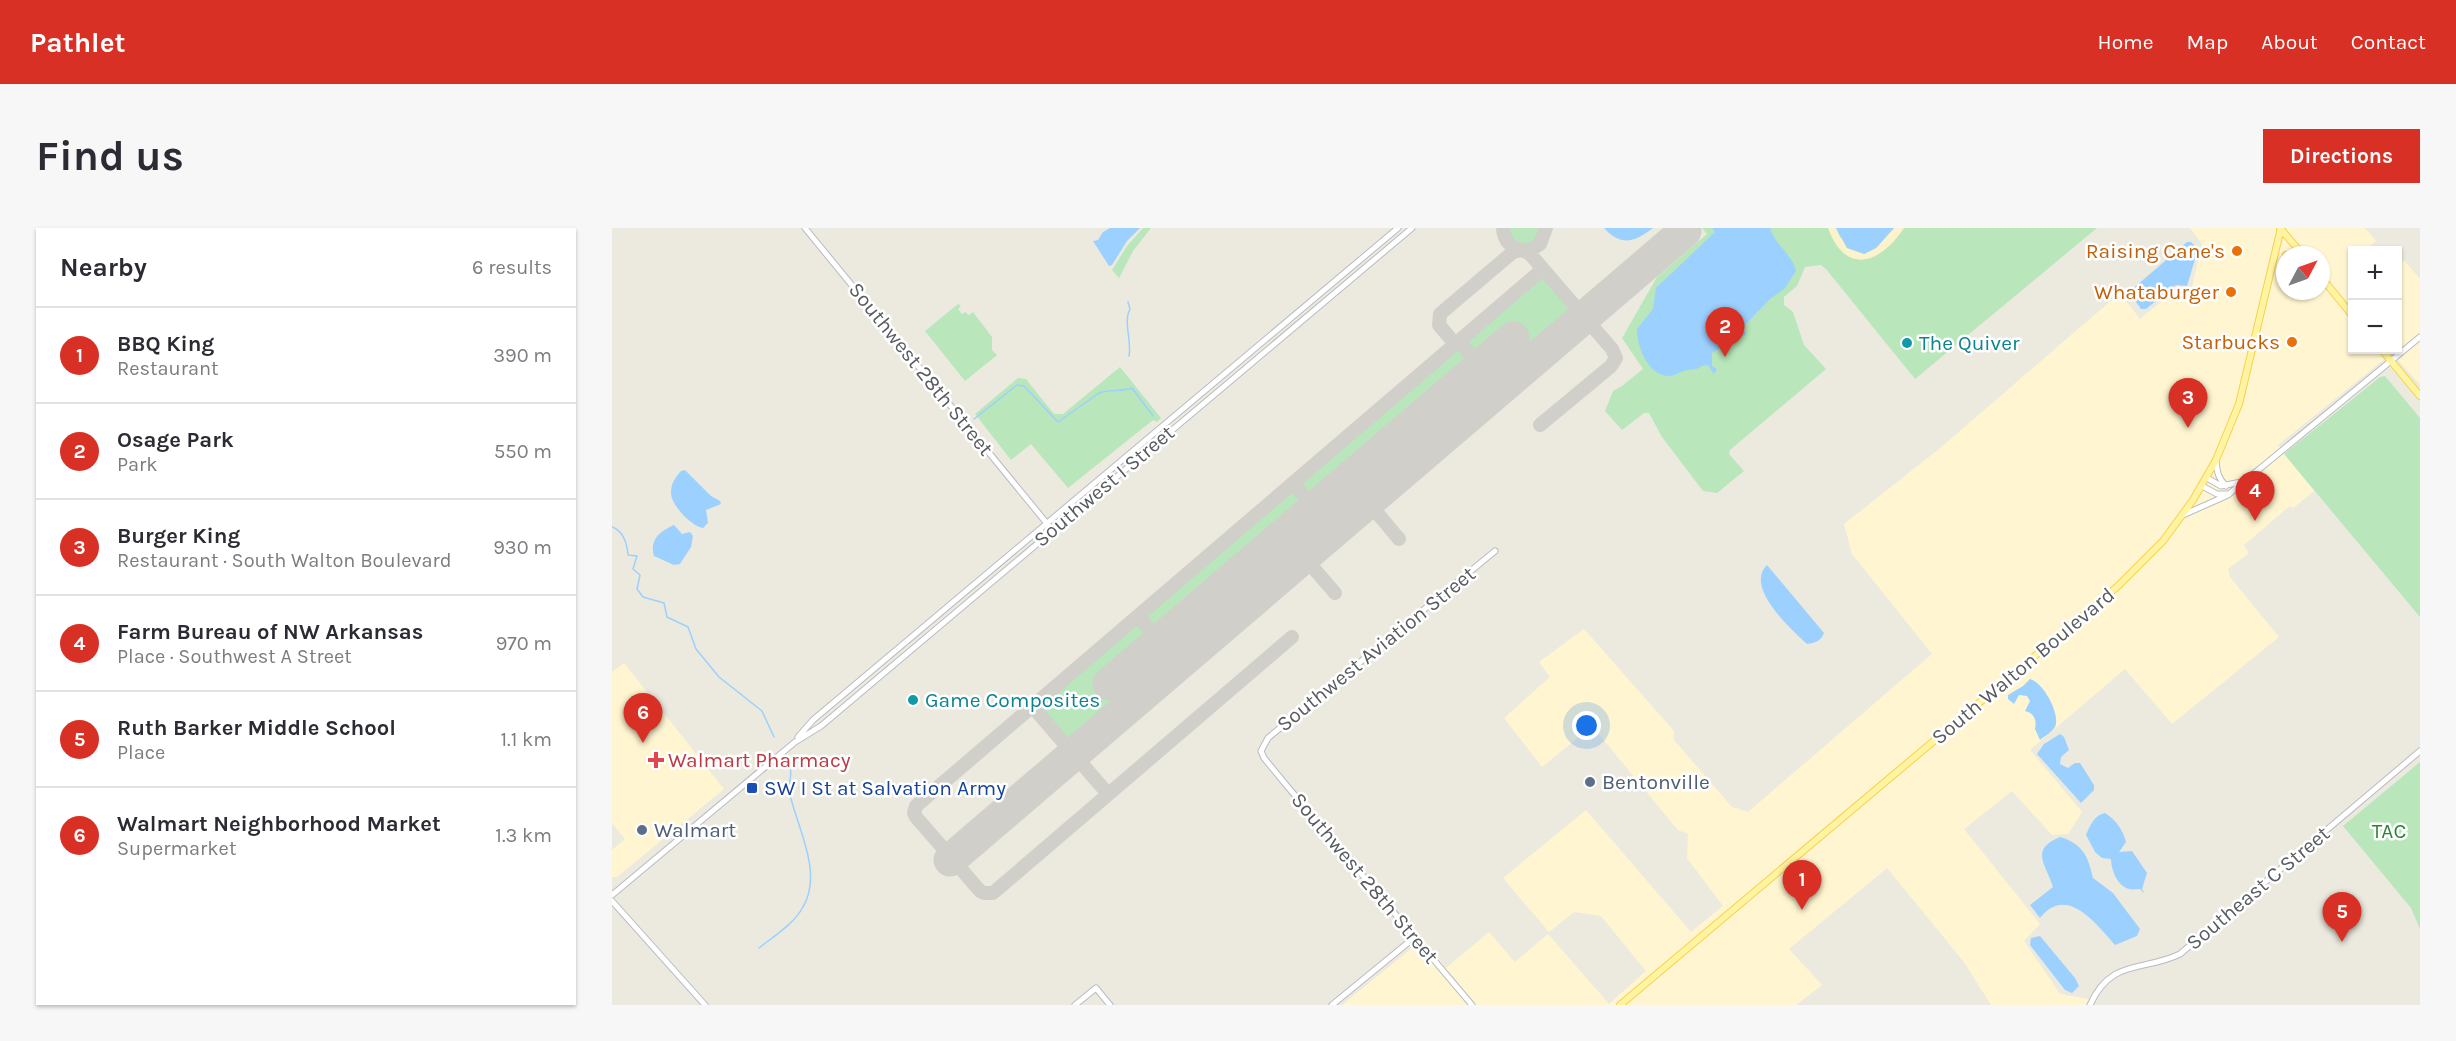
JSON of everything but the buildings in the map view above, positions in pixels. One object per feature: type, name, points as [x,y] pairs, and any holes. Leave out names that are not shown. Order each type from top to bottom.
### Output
[{"type":"main road","points":[[2281,228],[2295,246]]},
{"type":"main road","name":"South Walton Boulevard","points":[[1620,1005],[2114,589],[2149,557],[2183,515],[2207,478],[2239,404],[2281,228]]},
{"type":"main road","points":[[2330,288],[2348,310]]},
{"type":"main road","points":[[2386,354],[2420,396]]},
{"type":"street","name":"Southwest 28th Street","points":[[805,228],[1052,530]]},
{"type":"street","name":"Southwest I Street","points":[[795,742],[813,720],[1398,228]]},
{"type":"street","name":"Southwest I Street","points":[[612,895],[795,742],[821,726],[1412,228]]},
{"type":"street","points":[[2183,515],[2221,500],[2229,494],[2420,337]]},
{"type":"street","points":[[2216,460],[2220,480],[2226,486]]},
{"type":"street","points":[[2207,478],[2221,486],[2246,480]]},
{"type":"street","points":[[2202,486],[2217,494],[2229,494]]},
{"type":"street","name":"Southwest Aviation Street","points":[[1261,751],[1261,747],[1268,738],[1495,551]]},
{"type":"street","name":"Southwest 28th Street","points":[[1261,751],[1280,778],[1472,1005]]},
{"type":"street","name":"Southeast C Street","points":[[2090,1005],[2101,986],[2117,974],[2136,965],[2167,960],[2180,954],[2420,751]]},
{"type":"street","points":[[612,901],[705,1005]]},
{"type":"street","points":[[1332,1005],[1415,937]]},
{"type":"street","points":[[1075,1005],[1096,988],[1110,1005]]},
{"type":"shaded area","points":[[2190,228],[2365,228],[2376,241],[2370,246],[2348,246],[2348,354],[2391,354],[2278,445],[2314,491],[2293,508],[2290,506],[2244,545],[2249,553],[2228,569],[2230,577],[2279,637],[2172,724],[2125,669],[2030,750],[2082,812],[2068,834],[2052,835],[2012,791],[1964,829],[2040,924],[2024,941],[2060,994],[2088,999],[2087,1005],[1991,1005],[1964,962],[1887,868],[1789,949],[1822,985],[1796,1005],[1342,1005],[1423,939],[1446,968],[1489,932],[1515,962],[1548,934],[1609,1004],[1646,971],[1601,916],[1574,912],[1549,932],[1503,878],[1586,810],[1691,932],[1723,906],[1687,858],[1688,834],[1678,830],[1592,726],[1542,767],[1504,718],[1550,677],[1539,662],[1584,629],[1674,731],[1673,739],[1732,807],[1748,812],[1932,654],[1852,554],[1844,524],[1939,449],[2120,293],[2140,319],[2178,288],[2191,291],[2202,244]]},
{"type":"shaded area","points":[[2404,260],[2420,279],[2420,385],[2393,354],[2402,354],[2402,262]]},
{"type":"shaded area","points":[[624,663],[724,789],[617,877],[612,877],[612,850],[625,839],[612,823],[612,672]]},
{"type":"green space","points":[[1143,228],[1151,228],[1133,251],[1119,278],[1112,270],[1127,246]]},
{"type":"green space","points":[[1506,228],[1542,228],[1535,242],[1522,246],[1512,242]]},
{"type":"green space","points":[[1702,228],[2097,228],[1915,379],[1826,269],[1821,265],[1805,267],[1797,286],[1784,297],[1784,305],[1793,312],[1804,345],[1826,369],[1730,450],[1729,454],[1744,471],[1717,493],[1703,491],[1662,437],[1649,413],[1644,413],[1622,430],[1605,411],[1613,391],[1643,369],[1622,338],[1657,277],[1707,234]]},
{"type":"green space","points":[[1542,279],[1565,298],[1570,308],[1569,315],[1558,330],[1081,738],[1074,741],[1059,730],[1043,708],[1058,690],[1518,295]]},
{"type":"green space","points":[[958,304],[961,306],[958,309],[962,314],[965,312],[969,315],[973,312],[992,337],[992,350],[997,355],[965,381],[925,331]]},
{"type":"green space","points":[[1120,367],[1161,418],[1157,422],[1153,420],[1068,488],[1031,444],[1011,460],[975,414],[1018,378],[1026,379],[1054,414],[1063,414]]},
{"type":"green space","points":[[2385,376],[2420,418],[2420,617],[2284,454],[2380,377]]},
{"type":"green space","name":"TAC","points":[[2420,762],[2420,929],[2411,908],[2343,826]]},
{"type":"sand","points":[[1828,228],[1836,228],[1840,237],[1864,254],[1876,248],[1894,228],[1904,228],[1885,250],[1864,260],[1854,259],[1844,254],[1835,244]]},
{"type":"water","points":[[1110,228],[1140,228],[1127,241],[1112,265],[1109,266],[1093,241],[1098,240],[1103,232]]},
{"type":"water","points":[[1604,228],[1653,228],[1640,237],[1622,240]]},
{"type":"water","points":[[1712,228],[1770,228],[1796,271],[1785,288],[1770,299],[1743,327],[1746,334],[1744,336],[1735,333],[1724,345],[1727,350],[1722,347],[1712,353],[1712,366],[1717,369],[1714,374],[1708,365],[1671,376],[1663,375],[1656,372],[1645,360],[1639,344],[1637,329],[1653,309],[1656,288],[1715,232]]},
{"type":"water","points":[[1836,228],[1894,228],[1876,248],[1864,254],[1847,248]]},
{"type":"water","points":[[2187,242],[2191,242],[2198,249],[2187,286],[2176,285],[2146,309],[2141,309],[2129,292]]},
{"type":"water","points":[[685,470],[721,504],[706,510],[708,523],[703,528],[688,519],[678,509],[672,498],[671,489],[674,481],[681,471]]},
{"type":"water","points":[[674,525],[682,534],[690,532],[693,536],[691,547],[680,564],[674,565],[654,556],[653,545],[664,530]]},
{"type":"water","points":[[1767,565],[1824,633],[1817,641],[1807,644],[1772,607],[1761,585],[1761,574]]},
{"type":"water","points":[[2030,679],[2040,686],[2050,699],[2055,714],[2055,727],[2040,740],[2035,729],[2034,717],[2025,711],[2030,701],[2027,696],[2019,695],[2014,704],[2008,699],[2008,695]]},
{"type":"water","points":[[2060,734],[2064,737],[2069,750],[2061,757],[2060,764],[2068,768],[2075,763],[2080,763],[2094,785],[2094,790],[2081,803],[2037,754],[2044,744]]},
{"type":"water","points":[[2105,813],[2116,822],[2125,838],[2126,842],[2119,852],[2132,851],[2147,873],[2142,889],[2145,894],[2140,889],[2125,887],[2118,881],[2111,859],[2102,858],[2095,852],[2086,835],[2095,818]]},
{"type":"water","points":[[2060,837],[2074,843],[2083,852],[2093,878],[2113,893],[2140,929],[2137,936],[2115,945],[2090,918],[2071,906],[2060,905],[2050,909],[2040,918],[2030,905],[2053,887],[2042,852],[2051,842]]},
{"type":"water","points":[[2040,936],[2075,978],[2079,986],[2072,993],[2065,990],[2030,945],[2031,938]]},
{"type":"waterway","points":[[1128,302],[1130,309],[1127,320],[1129,356]]},
{"type":"waterway","points":[[974,419],[1017,385],[1024,386],[1058,422],[1099,393],[1132,388],[1153,416]]},
{"type":"waterway","points":[[612,527],[624,538],[628,555],[637,556],[633,569],[640,575],[637,589],[643,597],[664,603],[667,617],[688,627],[696,649],[719,677],[762,711],[774,737]]},
{"type":"waterway","points":[[759,948],[794,919],[809,894],[810,866],[790,795],[789,763]]},
{"type":"taxiway","points":[[1503,228],[1507,241],[1522,250],[1528,250],[1540,244],[1546,228]]},
{"type":"taxiway","points":[[1455,344],[1439,325],[1440,314],[1513,252],[1522,250],[1530,254],[1612,349],[1616,358],[1611,366],[1540,425]]},
{"type":"taxiway","points":[[1292,637],[993,893],[980,891],[914,813],[916,806],[1543,269]]},
{"type":"taxiway","points":[[1459,341],[1480,366]]},
{"type":"taxiway","points":[[1293,483],[1314,508]]},
{"type":"taxiway","points":[[1368,502],[1399,539]]},
{"type":"taxiway","points":[[1284,534],[1335,593]]},
{"type":"taxiway","points":[[1138,616],[1159,641]]},
{"type":"taxiway","points":[[1032,706],[1108,794]]},
{"type":"runway","points":[[950,860],[1685,231]]},
{"type":"runway","points":[[1109,684],[1513,338]]},
{"type":"place","name":"Raising Cane's","points":[[2237,251]]},
{"type":"place","name":"Whataburger","points":[[2231,292]]},
{"type":"place","name":"Starbucks","points":[[2292,342]]},
{"type":"place","name":"The Quiver","points":[[1907,343]]},
{"type":"place","name":"Osage Park","points":[[1725,357]]},
{"type":"place","name":"Burger King","points":[[2188,428]]},
{"type":"place","name":"Farm Bureau of NW Arkansas","points":[[2255,521]]},
{"type":"place","name":"Game Composites","points":[[913,700]]},
{"type":"place","name":"Walmart Neighborhood Market","points":[[643,743]]},
{"type":"place","name":"Walmart Pharmacy","points":[[656,760]]},
{"type":"place","name":"Bentonville","points":[[1590,782]]},
{"type":"place","name":"SW I St at Salvation Army","points":[[752,788]]},
{"type":"place","name":"Walmart","points":[[642,830]]},
{"type":"place","name":"BBQ King","points":[[1802,910]]},
{"type":"place","name":"Ruth Barker Middle School","points":[[2342,942]]}]
